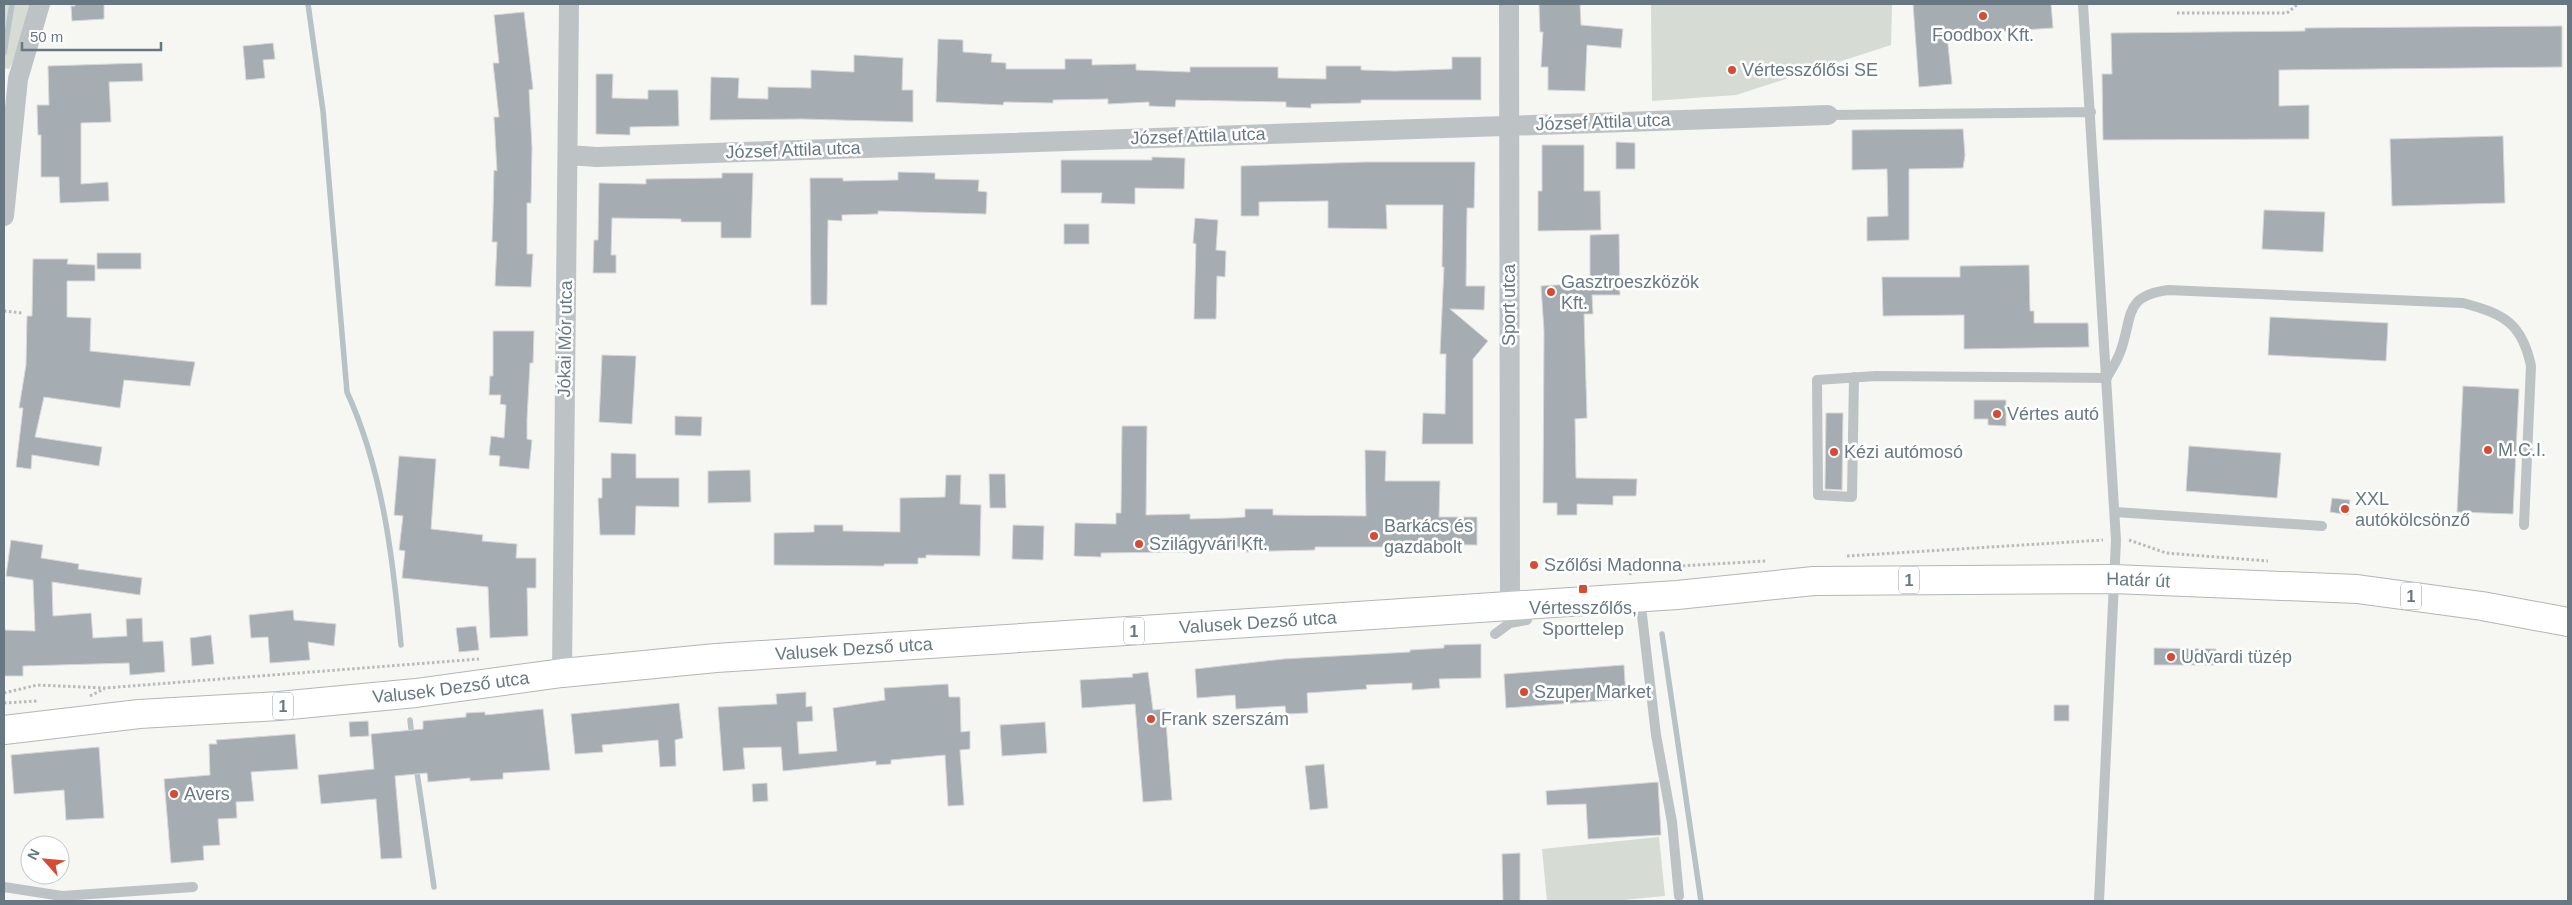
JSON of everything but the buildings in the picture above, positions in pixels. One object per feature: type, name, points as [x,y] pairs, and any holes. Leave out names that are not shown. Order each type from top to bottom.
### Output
[{"type":"main road","name":"Határ út","points":[[1706,592],[1814,581],[2113,579],[2357,589],[2474,605],[2568,622]]},
{"type":"main road","name":"Valusek Dezső utca","points":[[4,730],[139,714],[279,706],[406,694],[562,673],[789,652],[1518,613],[1639,597],[1706,592]]},
{"type":"street","points":[[4,216],[11,80],[40,4]]},
{"type":"street","name":"Jókai Mór utca","points":[[562,673],[569,4]]},
{"type":"street","name":"Sport utca","points":[[1509,4],[1509,126],[1518,613]]},
{"type":"street","name":"József Attila utca","points":[[568,155],[607,156],[1828,115]]},
{"type":"lane","points":[[2083,4],[2116,540],[2113,579],[2111,679],[2099,901]]},
{"type":"lane","points":[[1828,115],[2090,112]]},
{"type":"lane","points":[[2107,378],[2121,351],[2128,318],[2134,307],[2142,296],[2154,292],[2168,290],[2463,303],[2481,308],[2500,316],[2516,329],[2526,346],[2529,360],[2524,525]]},
{"type":"lane","points":[[1854,377],[1852,497],[1818,495],[1817,380],[1854,377],[1963,376],[2107,378]]},
{"type":"lane","points":[[2115,512],[2322,526]]},
{"type":"lane","points":[[1639,597],[1656,735],[1672,822],[1679,896]]},
{"type":"lane","points":[[1496,634],[1510,623],[1518,613]]},
{"type":"lane","points":[[4,886],[62,896],[193,887]]},
{"type":"path","points":[[2177,13],[2287,13],[2298,4]]},
{"type":"path","points":[[4,312],[22,313]]},
{"type":"path","points":[[4,693],[37,685],[105,688],[483,659]]},
{"type":"path","points":[[89,697],[105,688]]},
{"type":"path","points":[[4,703],[42,701]]},
{"type":"shaded area","points":[[4,4],[31,4],[16,55],[9,69],[4,68]]},
{"type":"shaded area","name":"Vértesszőlősi SE","points":[[1651,4],[1892,4],[1891,45],[1736,95],[1652,101]]},
{"type":"shaded area","points":[[1659,837],[1665,896],[1612,901],[1547,901],[1542,849]]},
{"type":"waterway","points":[[4,53],[12,4]]},
{"type":"waterway","points":[[308,4],[323,111],[347,392],[359,422],[378,484],[390,548],[401,645]]},
{"type":"waterway","points":[[1662,634],[1701,901]]},
{"type":"waterway","points":[[410,720],[412,737]]},
{"type":"waterway","points":[[416,766],[434,887]]},
{"type":"place","name":"Foodbox Kft.","points":[[1983,16]]},
{"type":"place","name":"Vértesszőlősi SE","points":[[1732,70]]},
{"type":"place","name":"Gasztroeszközök Kft.","points":[[1551,292]]},
{"type":"place","name":"Vértes autó","points":[[1997,414]]},
{"type":"place","name":"M.C.I.","points":[[2488,450]]},
{"type":"place","name":"Kézi autómosó","points":[[1834,452]]},
{"type":"place","name":"XXL autókölcsönző","points":[[2345,509]]},
{"type":"place","name":"Barkács és gazdabolt","points":[[1374,536]]},
{"type":"place","name":"Szilágyvári Kft.","points":[[1139,544]]},
{"type":"place","name":"Szőlősi Madonna","points":[[1534,565]]},
{"type":"place","name":"Vértesszőlős, Sporttelep","points":[[1583,589]]},
{"type":"place","name":"Udvardi tüzép","points":[[2171,657]]},
{"type":"place","name":"Szuper Market","points":[[1524,692]]},
{"type":"place","name":"Frank szerszám","points":[[1151,719]]},
{"type":"place","name":"Avers","points":[[174,794]]}]
